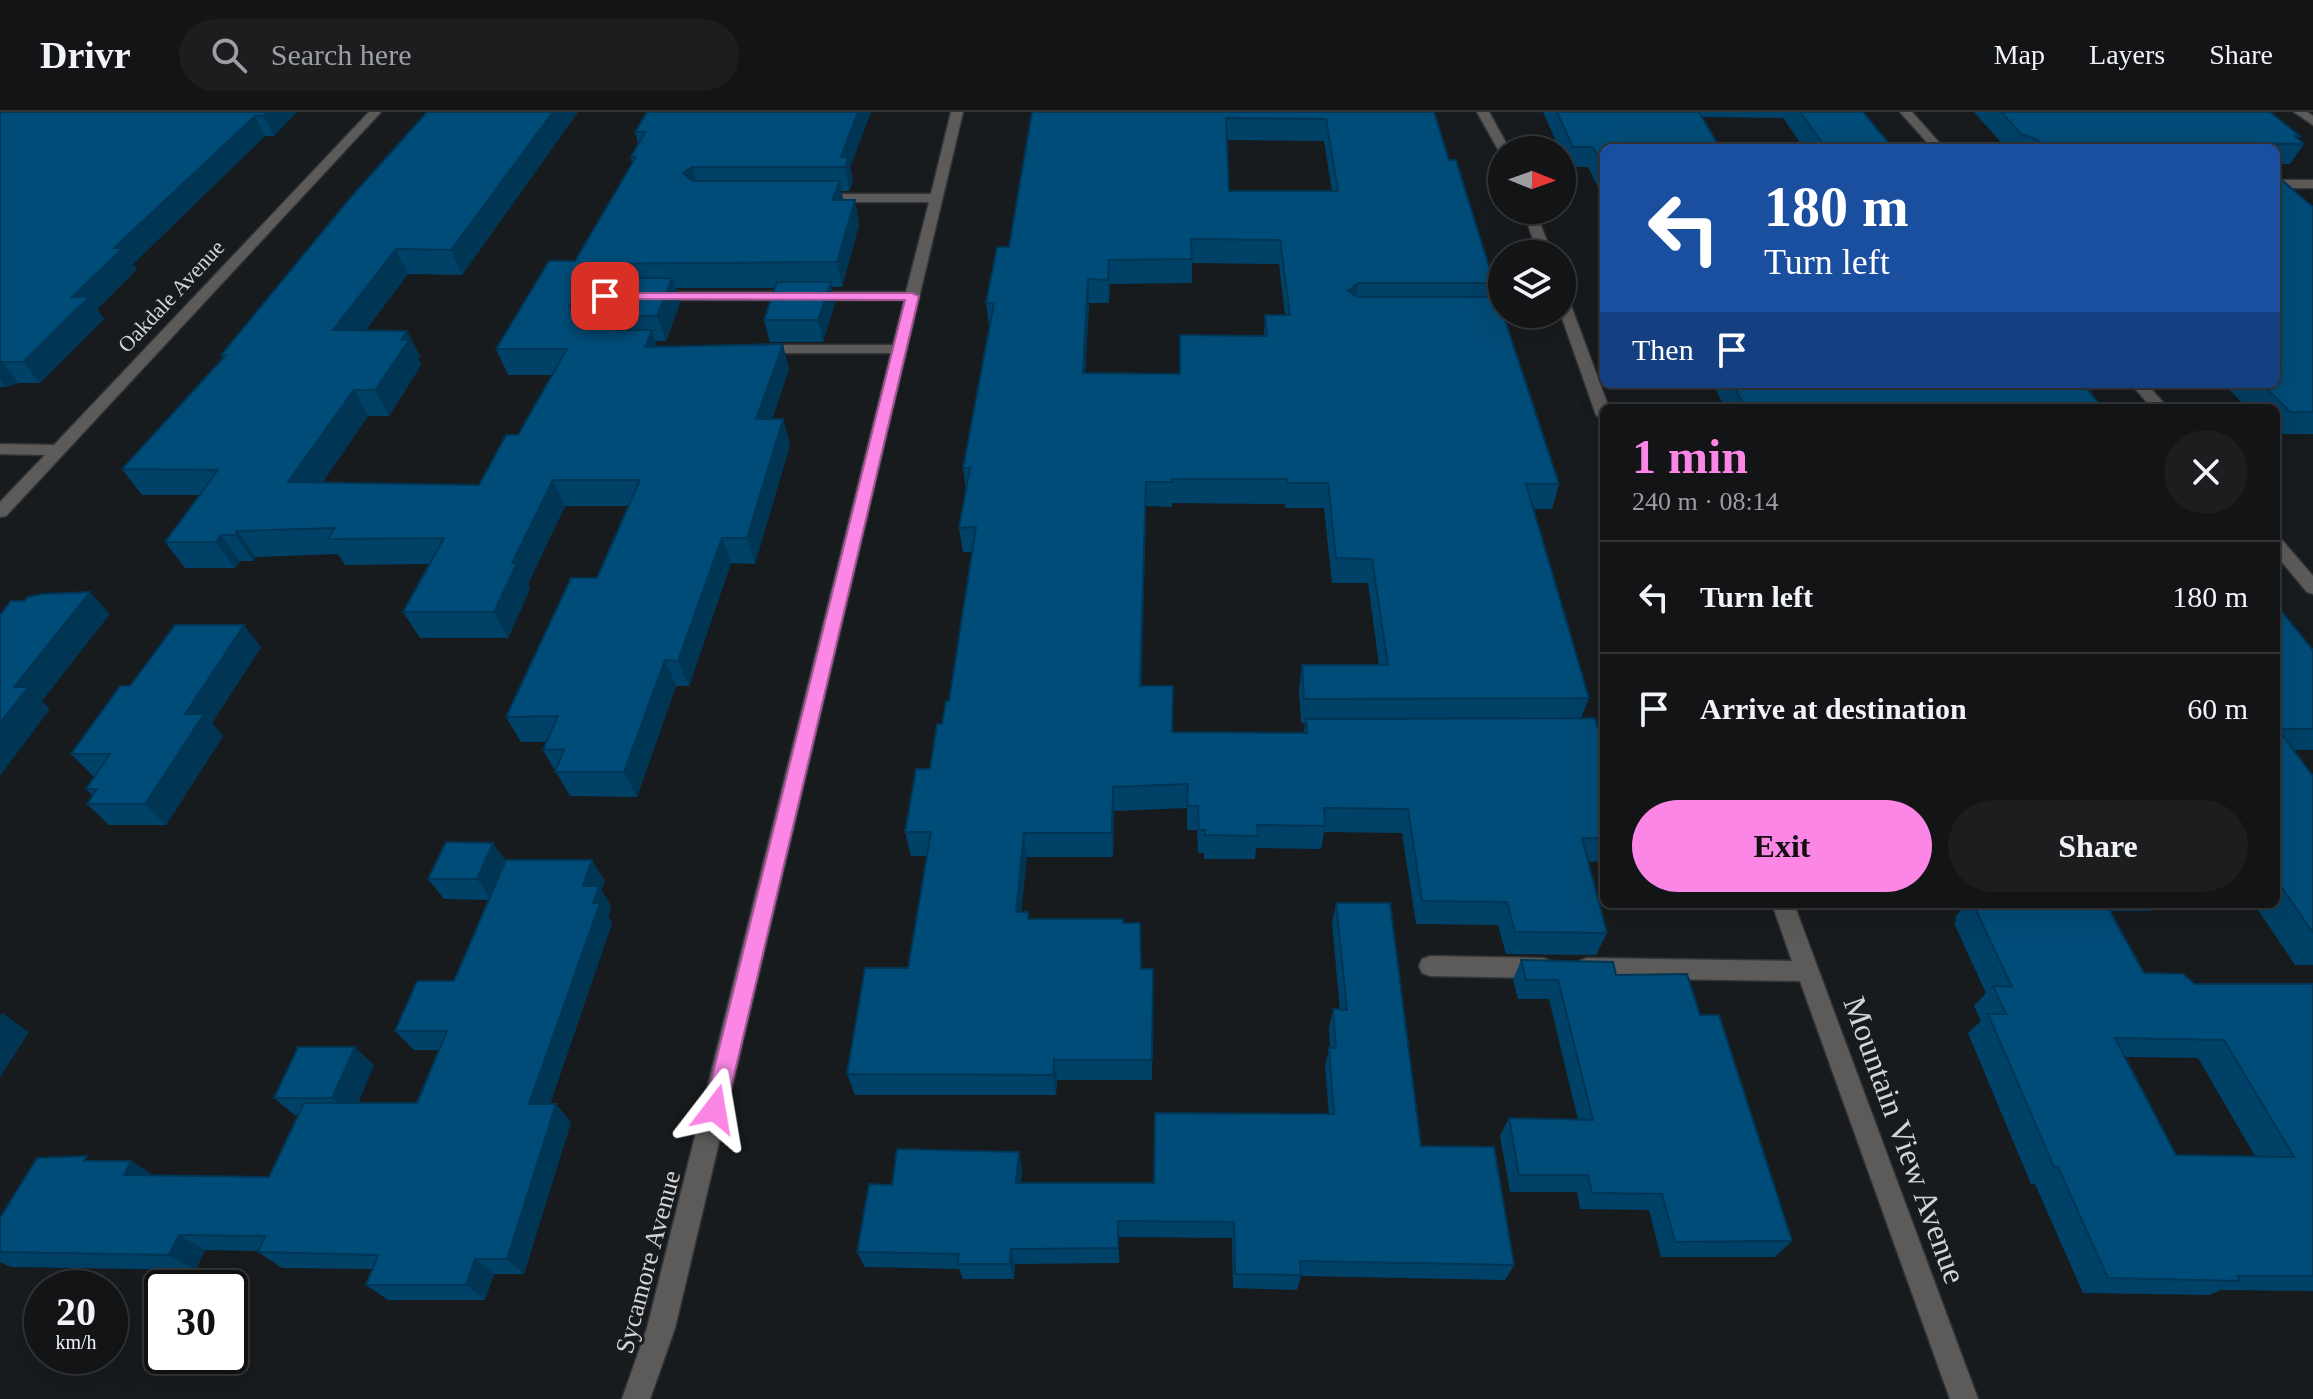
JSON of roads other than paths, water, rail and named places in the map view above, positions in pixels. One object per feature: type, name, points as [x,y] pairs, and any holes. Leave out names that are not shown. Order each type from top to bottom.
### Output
[{"type":"street","name":"Oakdale Avenue","points":[[4,504],[375,112]]},
{"type":"street","name":"Sycamore Avenue","points":[[636,1399],[661,1328],[957,112]]},
{"type":"street","points":[[1483,112],[1496,136]]},
{"type":"street","points":[[1906,112],[1934,144]]},
{"type":"street","points":[[2300,112],[2313,122]]},
{"type":"street","points":[[2280,184],[2313,184]]},
{"type":"street","points":[[794,198],[936,198]]},
{"type":"street","points":[[636,296],[912,296]]},
{"type":"street","points":[[1461,314],[1488,312]]},
{"type":"street","points":[[1573,328],[1600,404]]},
{"type":"street","points":[[741,349],[899,349]]},
{"type":"street","points":[[2142,388],[2156,404]]},
{"type":"street","points":[[0,449],[58,450]]},
{"type":"street","points":[[2280,549],[2313,588]]},
{"type":"street","name":"Mountain View Avenue","points":[[1784,908],[1964,1399]]},
{"type":"street","points":[[1430,966],[1807,971]]}]
